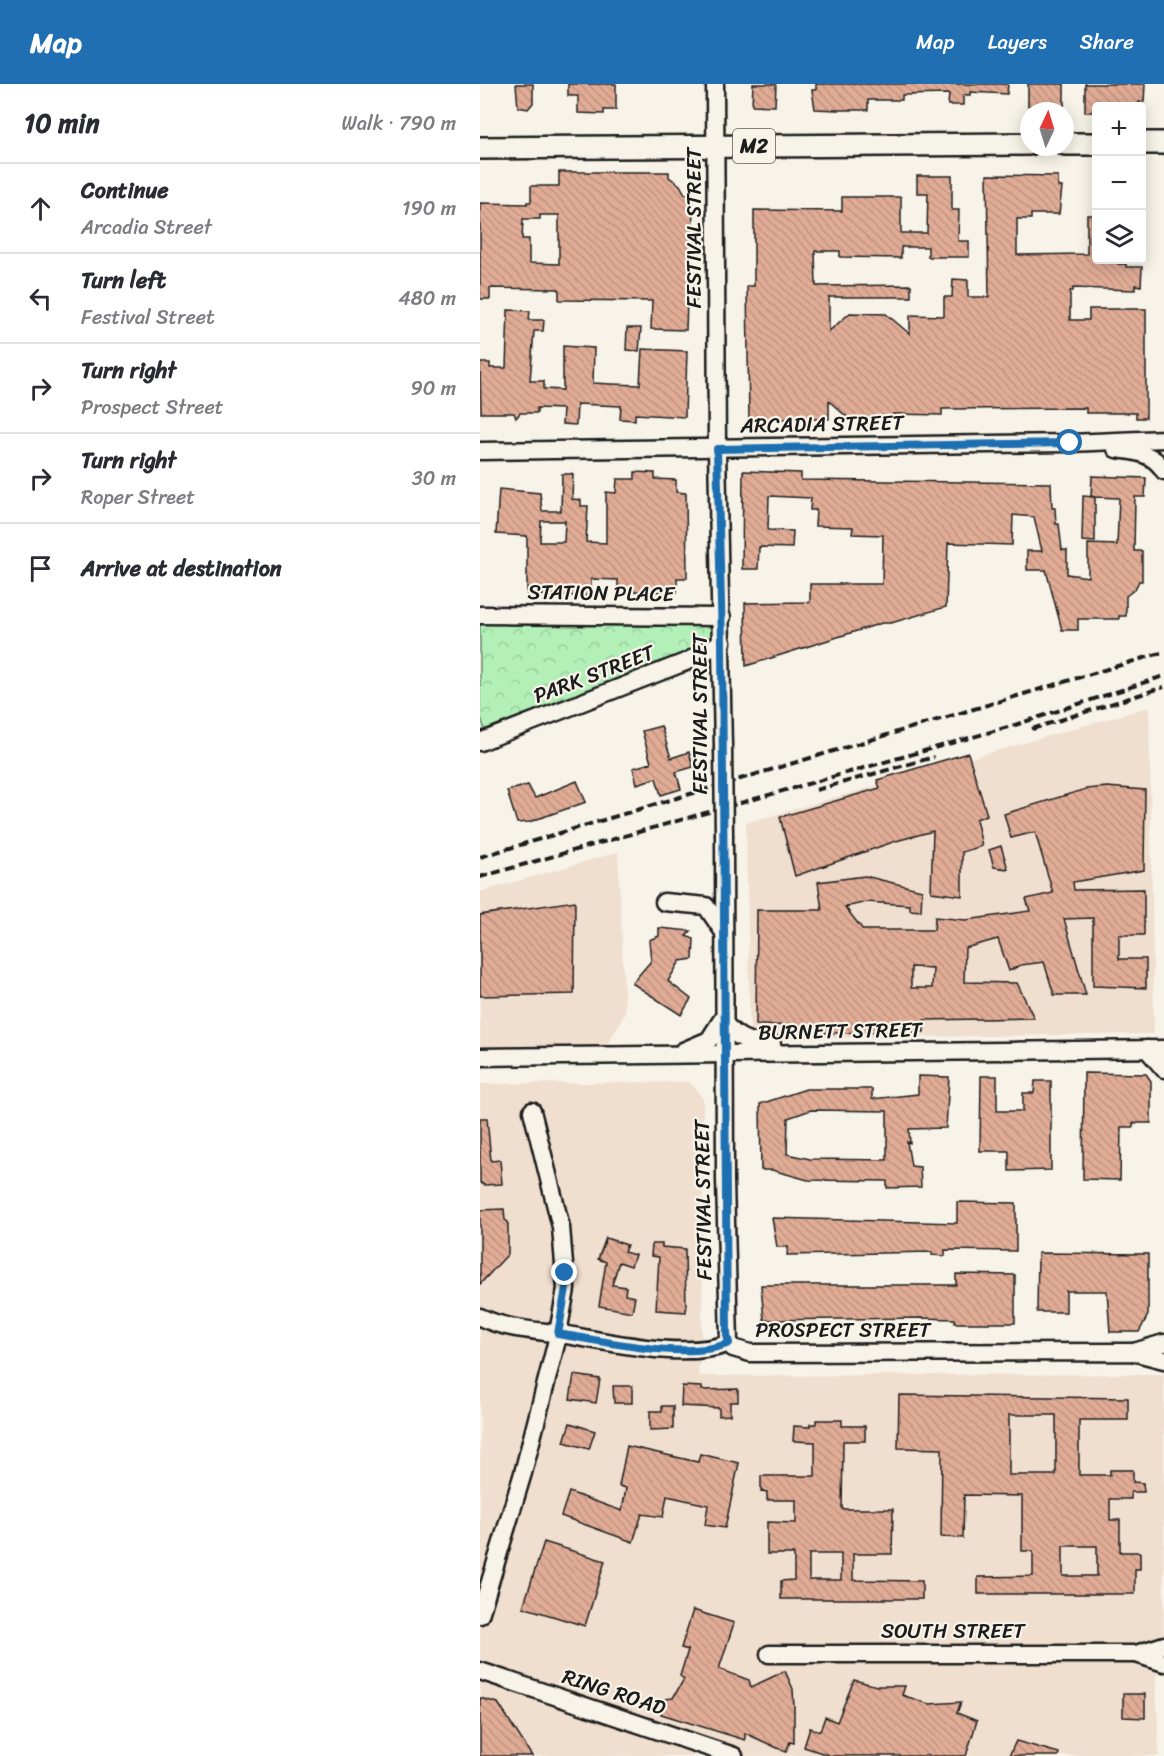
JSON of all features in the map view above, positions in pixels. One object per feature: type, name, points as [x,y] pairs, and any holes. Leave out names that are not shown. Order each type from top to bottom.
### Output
[{"type":"main road","points":[[1146,143],[1164,143]]},
{"type":"main road","name":"M2","points":[[480,148],[1020,144]]},
{"type":"main road","points":[[1074,144],[1092,144]]},
{"type":"street","name":"FESTIVAL STREET","points":[[715,84],[717,449],[722,617],[724,1055],[727,1335],[729,1343]]},
{"type":"street","name":"ARCADIA STREET","points":[[480,451],[1070,443],[1164,439]]},
{"type":"street","points":[[1070,443],[1141,452],[1155,458],[1164,471]]},
{"type":"street","name":"STATION PLACE","points":[[480,615],[722,617]]},
{"type":"street","name":"PARK STREET","points":[[480,742],[688,661],[722,642]]},
{"type":"street","points":[[664,902],[706,906],[723,932]]},
{"type":"street","points":[[673,1055],[709,1040],[724,1019],[740,1040],[751,1044],[838,1046],[863,1053]]},
{"type":"street","points":[[1156,1049],[1164,1069]]},
{"type":"street","name":"BURNETT STREET","points":[[480,1057],[1156,1049]]},
{"type":"street","points":[[480,1616],[523,1473],[558,1334],[566,1288],[563,1244],[552,1186],[532,1111]]},
{"type":"street","points":[[480,1317],[510,1327],[558,1334]]},
{"type":"street","name":"PROSPECT STREET","points":[[558,1334],[655,1348],[706,1350],[729,1343],[733,1348],[750,1353],[1133,1352],[1164,1345]]},
{"type":"street","points":[[1164,1345],[1164,1359]]},
{"type":"street","name":"PROSPECT STREET","points":[[1133,1352],[1164,1359]]},
{"type":"street","name":"SOUTH STREET","points":[[770,1654],[1136,1654],[1164,1646]]},
{"type":"street","name":"SOUTH STREET","points":[[1136,1654],[1164,1663]]},
{"type":"street","name":"RING ROAD","points":[[480,1671],[734,1756]]},
{"type":"shaded area","points":[[1149,707],[1154,1034],[750,1039],[746,823]]},
{"type":"shaded area","points":[[618,852],[625,1013],[605,1049],[480,1051],[480,892]]},
{"type":"shaded area","points":[[690,1082],[703,1099],[702,1330],[698,1376],[1164,1374],[1164,1669],[1156,1676],[1159,1756],[480,1756],[480,1084]]},
{"type":"green space","points":[[480,623],[712,624],[711,636],[667,663],[486,734],[480,714]]},
{"type":"building","points":[[516,84],[533,84],[533,103],[528,109],[518,107]]},
{"type":"building","points":[[568,84],[616,84],[616,110],[604,110],[604,114],[578,113],[578,96],[568,96]]},
{"type":"building","points":[[753,84],[776,84],[775,106],[752,105]]},
{"type":"building","points":[[816,84],[1008,84],[1007,94],[970,92],[970,95],[963,95],[963,105],[948,105],[949,94],[902,95],[902,100],[868,100],[868,110],[837,110],[815,109],[812,90],[816,90]]},
{"type":"building","points":[[1028,84],[1064,84],[1064,102],[1028,102]]},
{"type":"building","points":[[1085,84],[1145,84],[1144,102],[1092,102],[1092,112],[1085,112]]},
{"type":"building","points":[[559,172],[669,172],[669,177],[680,185],[685,194],[693,194],[692,272],[697,272],[696,301],[687,301],[686,330],[651,329],[652,301],[559,300],[559,289],[490,288],[490,299],[480,299],[480,203],[527,204],[531,202],[531,186],[559,186]],"holes":[[[540,215],[559,215],[559,264],[529,263],[529,239],[522,239],[523,219],[540,219]]]},
{"type":"building","points":[[987,175],[1058,176],[1058,187],[1062,187],[1059,214],[1031,214],[1031,219],[1017,219],[1017,255],[1087,254],[1087,215],[1092,215],[1092,264],[1126,264],[1126,267],[1142,267],[1141,286],[1135,285],[1135,290],[1073,288],[1073,291],[1070,291],[1070,320],[1089,320],[1089,309],[1146,309],[1146,418],[1136,418],[1136,413],[1086,413],[1086,408],[942,409],[942,415],[893,414],[888,418],[848,418],[829,401],[829,419],[749,419],[747,286],[754,286],[754,210],[842,211],[842,197],[901,197],[901,233],[927,233],[928,193],[917,193],[917,176],[952,176],[952,210],[959,210],[958,241],[969,241],[969,257],[928,257],[928,247],[901,247],[901,258],[840,257],[840,251],[815,251],[816,286],[911,285],[911,297],[829,297],[829,331],[850,313],[886,314],[910,334],[910,315],[944,316],[944,297],[952,297],[953,279],[968,280],[968,297],[989,297]]},
{"type":"building","points":[[508,310],[530,311],[529,320],[544,320],[543,331],[534,331],[530,381],[544,381],[544,389],[563,390],[563,346],[594,348],[593,383],[611,384],[640,385],[642,349],[687,351],[685,417],[635,414],[635,420],[620,419],[621,406],[577,404],[576,425],[562,424],[563,409],[537,408],[537,413],[520,413],[516,418],[514,413],[481,413],[480,363],[490,363],[490,368],[506,368]]},
{"type":"building","points":[[627,328],[641,328],[639,351],[626,350]]},
{"type":"building","points":[[743,471],[801,473],[801,480],[1051,483],[1052,508],[1055,508],[1056,524],[1059,524],[1062,550],[1067,550],[1067,574],[1088,577],[1088,544],[1117,545],[1119,498],[1091,496],[1092,476],[1146,478],[1145,497],[1135,497],[1134,551],[1142,551],[1142,581],[1139,581],[1135,589],[1126,596],[1126,616],[1119,616],[1119,619],[1078,619],[1078,630],[1062,630],[1046,570],[1027,570],[1027,551],[1042,551],[1034,517],[1013,515],[1012,545],[948,543],[946,607],[891,623],[882,623],[746,666],[745,603],[810,602],[810,584],[882,584],[883,535],[852,534],[853,527],[815,526],[816,510],[810,510],[811,498],[769,496],[768,530],[793,531],[792,548],[759,547],[758,569],[742,569]]},
{"type":"building","points":[[635,472],[655,473],[655,479],[676,480],[676,492],[686,493],[687,578],[677,578],[677,592],[618,591],[618,580],[591,579],[591,596],[527,595],[527,536],[496,534],[499,489],[540,493],[542,511],[561,511],[562,474],[573,474],[572,499],[581,500],[581,506],[588,506],[586,542],[606,543],[606,492],[616,493],[617,479],[635,479]],"holes":[[[541,521],[565,521],[564,542],[540,542]]]},
{"type":"building","points":[[1083,496],[1095,497],[1095,542],[1082,541]]},
{"type":"building","points":[[661,726],[671,758],[689,752],[693,767],[676,772],[681,789],[661,795],[656,778],[637,784],[633,768],[651,763],[642,731]]},
{"type":"building","points":[[968,753],[987,815],[976,819],[982,846],[962,852],[962,896],[931,892],[933,831],[896,841],[795,876],[780,817],[880,788],[877,780]]},
{"type":"building","points":[[577,781],[586,802],[529,822],[517,823],[507,791],[528,785],[535,798]]},
{"type":"building","points":[[1107,787],[1145,790],[1144,870],[1073,882],[1074,890],[1144,889],[1144,935],[1119,935],[1119,959],[1146,959],[1146,988],[1093,986],[1093,918],[1064,919],[1086,995],[1054,995],[1044,962],[1021,965],[1009,971],[998,939],[965,948],[964,982],[1017,983],[1034,1018],[924,1020],[924,1032],[820,1033],[820,1026],[756,1025],[757,910],[822,910],[818,882],[865,876],[922,890],[921,911],[910,910],[910,905],[867,902],[845,907],[863,930],[934,930],[935,917],[966,920],[1030,911],[1026,899],[1053,893],[1035,832],[1011,838],[1004,814],[1086,789]],"holes":[[[911,967],[933,968],[932,988],[911,988]]]},
{"type":"building","points":[[1001,846],[1008,869],[994,867],[989,850]]},
{"type":"building","points":[[575,901],[574,994],[480,996],[480,915]]},
{"type":"building","points":[[659,928],[691,931],[686,936],[694,939],[693,959],[680,961],[668,981],[691,999],[681,1015],[632,983],[651,961],[649,940],[659,936]]},
{"type":"building","points":[[1084,1073],[1146,1074],[1151,1081],[1151,1123],[1133,1123],[1133,1127],[1121,1127],[1120,1180],[1083,1179]]},
{"type":"building","points":[[918,1076],[949,1077],[946,1128],[909,1129],[910,1143],[907,1142],[911,1166],[920,1167],[921,1187],[887,1188],[887,1181],[808,1180],[772,1170],[761,1170],[760,1104],[806,1089],[872,1089],[872,1099],[918,1094]],"holes":[[[811,1110],[887,1111],[887,1160],[810,1159],[787,1154],[788,1118]]]},
{"type":"building","points":[[981,1076],[997,1076],[997,1111],[1023,1111],[1023,1093],[1034,1093],[1035,1081],[1051,1081],[1051,1170],[1009,1171],[1009,1151],[980,1151]]},
{"type":"building","points":[[480,1118],[487,1118],[491,1161],[500,1160],[502,1184],[484,1185],[480,1182]]},
{"type":"building","points":[[957,1202],[1016,1203],[1016,1251],[945,1250],[945,1256],[932,1255],[932,1252],[787,1255],[788,1247],[777,1247],[772,1218],[957,1223]]},
{"type":"building","points":[[504,1209],[505,1220],[508,1222],[508,1254],[480,1284],[480,1210]]},
{"type":"building","points":[[606,1238],[627,1245],[624,1252],[635,1255],[631,1266],[619,1262],[612,1285],[626,1287],[625,1295],[635,1297],[632,1312],[599,1306],[606,1262],[598,1259]]},
{"type":"building","points":[[652,1244],[685,1249],[686,1312],[656,1310],[659,1257],[651,1256]]},
{"type":"building","points":[[1038,1253],[1148,1254],[1148,1315],[1139,1332],[1110,1332],[1107,1291],[1066,1291],[1066,1312],[1037,1312]]},
{"type":"building","points":[[956,1274],[1015,1275],[1015,1323],[955,1323],[955,1319],[920,1318],[764,1320],[761,1285],[956,1285]]},
{"type":"building","points":[[574,1375],[600,1379],[596,1403],[570,1399]]},
{"type":"building","points":[[613,1386],[632,1386],[632,1403],[614,1403]]},
{"type":"building","points":[[682,1386],[702,1387],[702,1390],[738,1389],[738,1402],[730,1402],[730,1415],[719,1416],[719,1408],[681,1406]]},
{"type":"building","points":[[899,1395],[1128,1398],[1128,1420],[1079,1420],[1079,1475],[1110,1475],[1110,1470],[1133,1470],[1133,1482],[1143,1483],[1144,1492],[1131,1492],[1131,1499],[1110,1499],[1110,1520],[1120,1520],[1120,1552],[1140,1552],[1140,1569],[1135,1569],[1135,1594],[978,1594],[978,1577],[1033,1576],[1033,1551],[1022,1551],[1022,1496],[964,1495],[963,1538],[941,1537],[942,1449],[898,1448]],"holes":[[[1009,1415],[1056,1415],[1056,1475],[1009,1475]],[[1063,1546],[1097,1546],[1097,1576],[1063,1576]]]},
{"type":"building","points":[[662,1406],[673,1406],[673,1429],[650,1430],[650,1411],[662,1411]]},
{"type":"building","points":[[816,1420],[842,1420],[842,1426],[865,1426],[865,1441],[843,1441],[842,1509],[893,1509],[892,1554],[853,1554],[853,1580],[922,1581],[922,1599],[781,1599],[781,1581],[794,1580],[794,1554],[767,1554],[767,1522],[796,1523],[796,1500],[767,1500],[767,1492],[761,1491],[761,1476],[815,1476],[815,1442],[793,1441],[794,1426],[810,1427],[810,1424],[816,1424]],"holes":[[[809,1554],[841,1554],[841,1580],[809,1580]]]},
{"type":"building","points":[[570,1423],[595,1431],[589,1449],[564,1442]]},
{"type":"building","points":[[627,1446],[698,1462],[700,1454],[739,1463],[725,1528],[705,1525],[708,1505],[667,1496],[663,1517],[642,1514],[633,1542],[561,1516],[569,1492],[622,1511],[626,1488],[619,1486]]},
{"type":"building","points":[[544,1542],[605,1561],[585,1626],[523,1607]]},
{"type":"building","points":[[693,1610],[734,1623],[719,1669],[749,1680],[751,1687],[785,1671],[793,1689],[794,1708],[794,1743],[790,1742],[786,1752],[745,1733],[745,1740],[661,1714],[665,1699],[673,1698],[684,1679],[680,1676],[688,1650],[681,1648]]},
{"type":"building","points":[[854,1680],[877,1686],[905,1686],[902,1695],[929,1704],[961,1702],[957,1713],[977,1721],[966,1756],[831,1756],[804,1747],[810,1728],[820,1731],[825,1717],[837,1722]]},
{"type":"building","points":[[1123,1694],[1145,1694],[1145,1718],[1123,1717]]},
{"type":"building","points":[[480,1698],[498,1703],[532,1756],[480,1756]]},
{"type":"building","points":[[1016,1741],[1059,1753],[1058,1756],[1009,1756]]},
{"type":"railway","points":[[480,857],[1164,652]]},
{"type":"railway","points":[[480,877],[1015,725],[1164,676]]},
{"type":"railway","points":[[1032,729],[1164,687]]},
{"type":"railway","points":[[816,790],[934,757]]},
{"type":"route","points":[[565,1273],[566,1288],[558,1334],[655,1348],[706,1350],[729,1343],[727,1335],[724,1055],[722,642],[717,449],[1070,443]]}]
